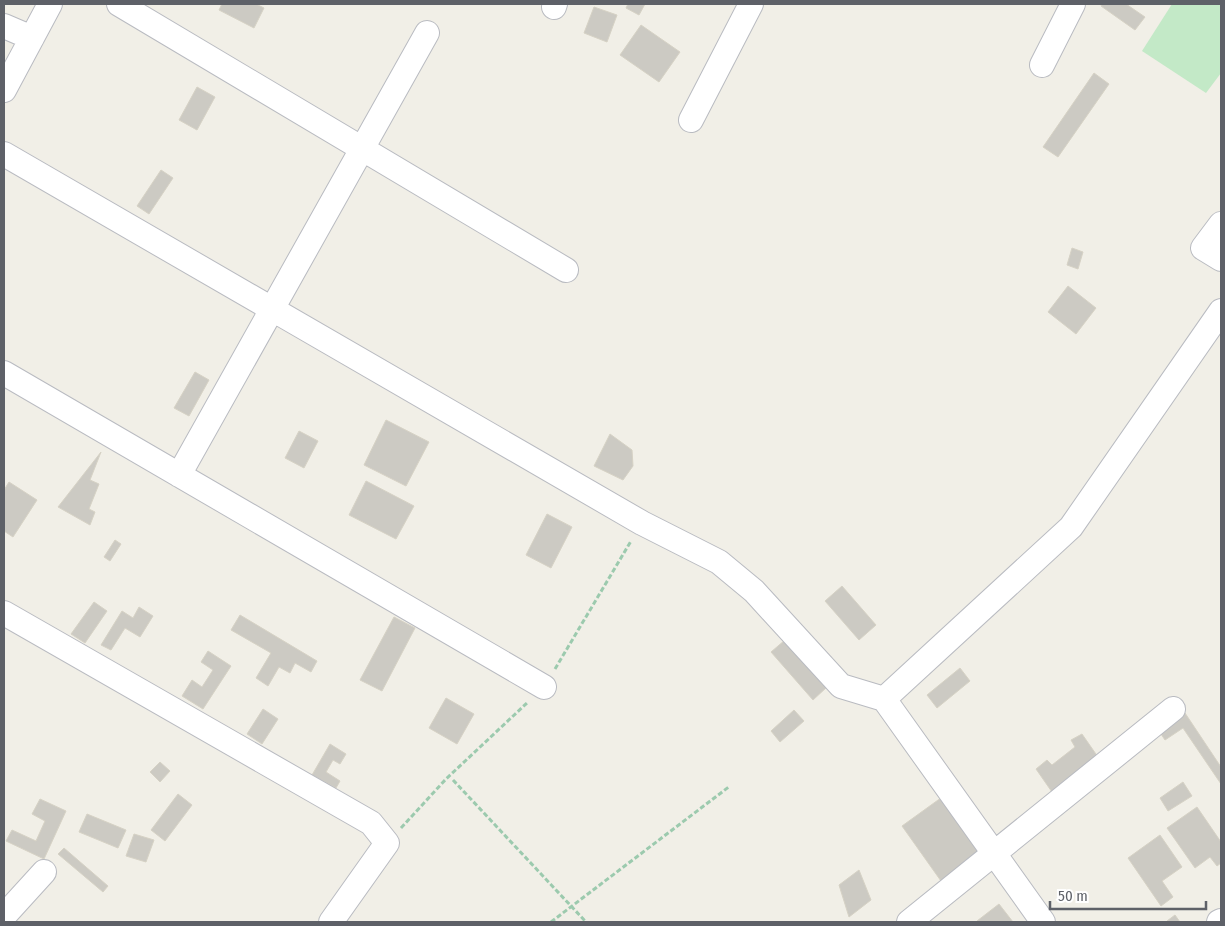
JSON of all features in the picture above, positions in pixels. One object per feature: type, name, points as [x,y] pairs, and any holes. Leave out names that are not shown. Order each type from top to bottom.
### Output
[{"type":"street","points":[[4,90],[50,4]]},
{"type":"street","points":[[119,4],[566,270]]},
{"type":"street","points":[[691,120],[752,4]]},
{"type":"street","points":[[1042,65],[1073,4]]},
{"type":"street","points":[[4,26],[32,38]]},
{"type":"street","points":[[179,475],[428,33]]},
{"type":"street","points":[[4,154],[642,523],[719,562],[754,592],[841,686],[884,699],[1043,922]]},
{"type":"street","points":[[1221,224],[1203,248],[1221,259]]},
{"type":"street","points":[[884,699],[1071,527],[1221,311]]},
{"type":"street","points":[[4,373],[544,687]]},
{"type":"street","points":[[4,613],[371,823],[387,843],[330,922]]},
{"type":"street","points":[[909,922],[1174,709]]},
{"type":"street","points":[[4,916],[44,872]]},
{"type":"path","points":[[453,780],[586,922]]},
{"type":"path","points":[[551,922],[730,786]]},
{"type":"green space","points":[[1172,4],[1221,4],[1221,73],[1206,93],[1142,51]]},
{"type":"building","points":[[222,4],[256,4],[264,8],[254,28],[219,10]]},
{"type":"building","points":[[628,4],[645,4],[639,15],[626,8]]},
{"type":"building","points":[[1102,4],[1126,4],[1145,17],[1135,30],[1101,6]]},
{"type":"building","points":[[594,7],[617,15],[607,42],[584,33]]},
{"type":"building","points":[[641,25],[680,52],[659,82],[620,55]]},
{"type":"building","points":[[1094,73],[1109,84],[1058,157],[1043,147]]},
{"type":"building","points":[[197,87],[215,97],[197,130],[179,120]]},
{"type":"building","points":[[161,170],[173,178],[149,214],[137,206]]},
{"type":"building","points":[[1072,248],[1083,252],[1078,269],[1067,265]]},
{"type":"building","points":[[1068,286],[1096,308],[1076,334],[1048,312]]},
{"type":"building","points":[[195,372],[209,380],[189,416],[174,408]]},
{"type":"building","points":[[386,420],[429,442],[406,486],[364,465]]},
{"type":"building","points":[[299,431],[318,441],[304,468],[285,458]]},
{"type":"building","points":[[610,434],[632,450],[633,466],[623,480],[594,466]]},
{"type":"building","points":[[101,452],[90,480],[99,484],[89,509],[95,512],[90,525],[58,507]]},
{"type":"building","points":[[366,481],[414,506],[396,539],[349,515]]},
{"type":"building","points":[[9,482],[37,500],[13,537],[4,531],[4,490]]},
{"type":"building","points":[[547,514],[572,527],[551,568],[526,555]]},
{"type":"building","points":[[115,540],[121,544],[110,561],[104,557]]},
{"type":"building","points":[[842,586],[876,625],[859,640],[825,601]]},
{"type":"building","points":[[94,602],[107,611],[85,643],[71,634]]},
{"type":"building","points":[[139,607],[153,616],[140,637],[125,628],[111,650],[101,645],[122,611],[133,618]]},
{"type":"building","points":[[240,615],[317,661],[311,672],[295,663],[290,673],[279,667],[268,686],[256,678],[271,653],[231,630]]},
{"type":"building","points":[[394,617],[415,628],[382,691],[360,680]]},
{"type":"building","points":[[785,640],[827,687],[813,700],[771,652]]},
{"type":"building","points":[[208,651],[231,666],[203,709],[182,696],[192,680],[202,687],[213,670],[201,662]]},
{"type":"building","points":[[960,668],[970,681],[937,708],[927,695]]},
{"type":"building","points":[[446,698],[474,714],[457,744],[429,728]]},
{"type":"building","points":[[263,709],[278,719],[262,744],[247,734]]},
{"type":"building","points":[[794,710],[804,721],[780,742],[771,731]]},
{"type":"building","points":[[1185,713],[1221,767],[1221,784],[1183,728],[1165,740],[1159,731]]},
{"type":"building","points":[[1082,734],[1098,757],[1052,792],[1036,769],[1047,760],[1052,765],[1075,747],[1071,740]]},
{"type":"building","points":[[330,744],[346,754],[340,764],[333,760],[326,772],[340,781],[336,788],[312,775]]},
{"type":"building","points":[[160,762],[170,771],[160,782],[150,772]]},
{"type":"building","points":[[1183,782],[1192,796],[1168,811],[1160,798]]},
{"type":"building","points":[[178,794],[192,805],[165,841],[151,830]]},
{"type":"building","points":[[945,795],[984,850],[941,881],[902,826]]},
{"type":"building","points":[[40,799],[66,811],[44,859],[6,841],[12,830],[36,841],[45,821],[32,814]]},
{"type":"building","points":[[1197,807],[1221,842],[1221,863],[1217,866],[1210,857],[1195,868],[1167,828]]},
{"type":"building","points":[[87,814],[126,830],[118,848],[79,832]]},
{"type":"building","points":[[134,834],[154,840],[146,862],[126,856]]},
{"type":"building","points":[[1160,835],[1182,867],[1162,881],[1173,897],[1161,906],[1128,858]]},
{"type":"building","points":[[64,848],[108,886],[103,892],[58,854]]},
{"type":"building","points":[[859,870],[871,900],[849,917],[839,885]]},
{"type":"building","points":[[999,904],[1013,922],[977,921]]},
{"type":"building","points":[[1175,915],[1180,922],[1167,921]]}]
